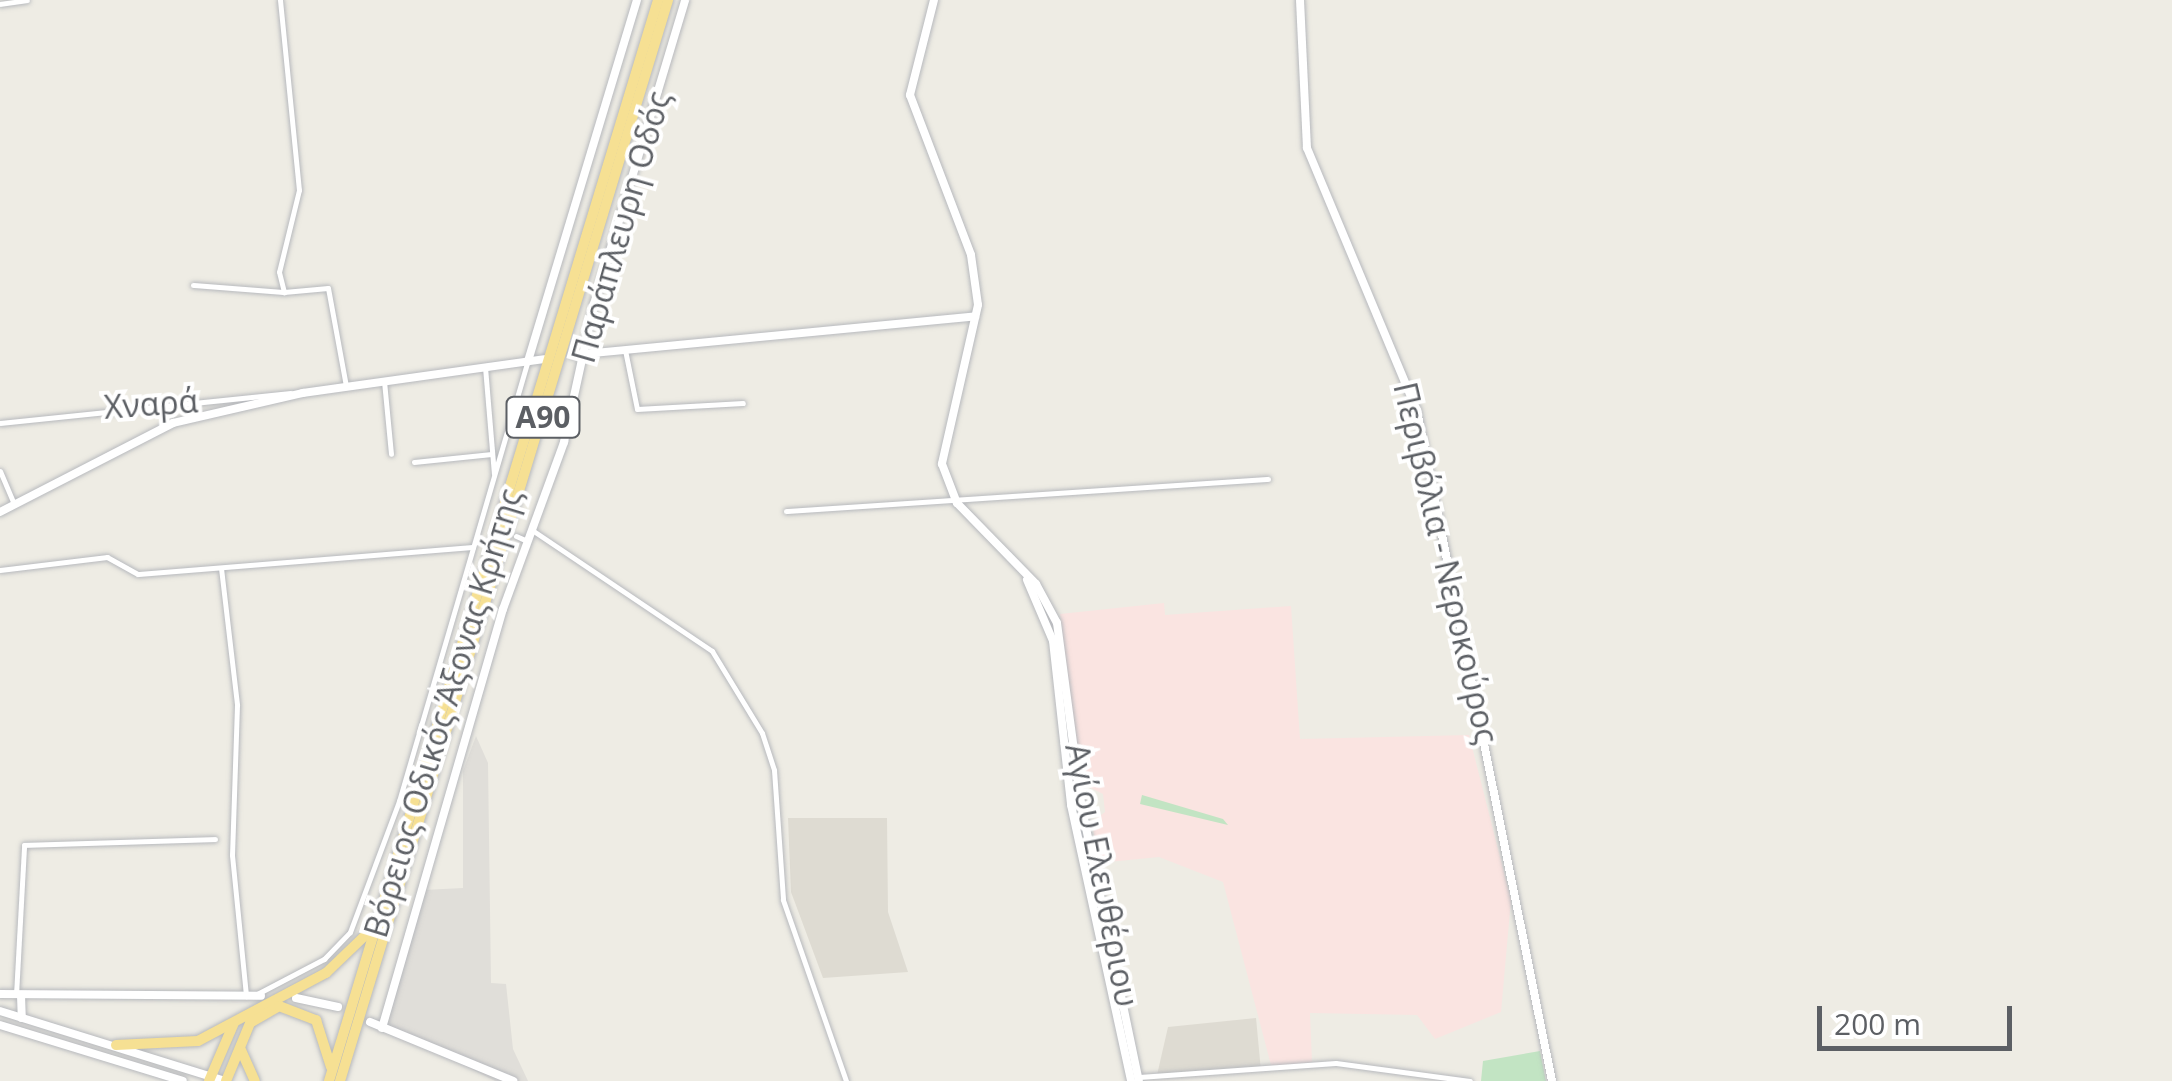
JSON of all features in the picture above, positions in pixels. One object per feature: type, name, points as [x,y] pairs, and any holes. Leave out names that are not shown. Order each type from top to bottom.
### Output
[{"type":"highway","name":"Βόρειος Οδικός Άξονας Κρήτης","points":[[334,1078],[658,0]]},
{"type":"highway","name":"Βόρειος Οδικός Άξονας Κρήτης","points":[[334,1078],[668,0]]},
{"type":"highway","points":[[116,1046],[174,1048],[326,973],[380,920]]},
{"type":"highway","points":[[225,1081],[240,1044],[262,1011],[301,1008],[326,1037],[334,1078]]},
{"type":"highway","points":[[210,1079],[241,1015]]},
{"type":"highway","points":[[240,1044],[255,1081]]},
{"type":"street","points":[[0,4],[27,0]]},
{"type":"street","points":[[280,0],[299,190],[295,232],[277,256],[284,292]]},
{"type":"street","name":"Παράπλευρη Οδός","points":[[528,361],[637,0]]},
{"type":"street","name":"Παράπλευρη Οδός","points":[[382,1028],[532,530],[578,354],[685,0]]},
{"type":"street","name":"Αγίου Ελευθέριου","points":[[934,0],[910,95],[971,255],[976,316],[941,445],[957,503],[1017,563],[1062,639],[1081,804],[1136,1080]]},
{"type":"street","name":"Περιβόλια - Νεροκούρος","points":[[1300,0],[1306,148],[1417,411],[1552,1081]]},
{"type":"street","points":[[193,285],[284,292],[328,288],[346,386]]},
{"type":"street","points":[[578,354],[976,316]]},
{"type":"street","points":[[624,348],[637,409],[742,404]]},
{"type":"street","name":"Χναρά","points":[[0,512],[156,429],[303,393],[544,359]]},
{"type":"street","points":[[0,994],[253,996],[324,959],[350,932],[400,801],[528,361]]},
{"type":"street","points":[[485,367],[495,477]]},
{"type":"street","points":[[384,381],[391,454]]},
{"type":"street","name":"Χναρά","points":[[0,423],[109,405],[303,393]]},
{"type":"street","points":[[414,462],[492,454]]},
{"type":"street","points":[[0,471],[14,504]]},
{"type":"street","points":[[786,511],[957,503],[1268,479]]},
{"type":"street","points":[[479,528],[490,530]]},
{"type":"street","points":[[532,530],[712,652],[762,733],[774,770],[783,900],[846,1081]]},
{"type":"street","points":[[516,536],[527,540]]},
{"type":"street","points":[[0,570],[107,557],[132,574],[473,547]]},
{"type":"street","points":[[220,568],[236,705],[232,855],[253,996]]},
{"type":"street","points":[[22,1018],[18,995],[24,844],[215,839]]},
{"type":"street","points":[[296,998],[338,1007]]},
{"type":"street","points":[[0,1011],[225,1081]]},
{"type":"street","points":[[370,1022],[513,1081]]},
{"type":"street","points":[[0,1025],[184,1081]]},
{"type":"street","points":[[1136,1080],[1336,1064],[1470,1081]]},
{"type":"shaded area","points":[[1164,603],[1165,615],[1291,606],[1300,739],[1469,735],[1511,900],[1501,1012],[1435,1039],[1417,1015],[1310,1013],[1312,1062],[1272,1069],[1223,882],[1159,857],[1098,863],[1092,822],[1105,812],[1103,794],[1081,783],[1060,614]]},
{"type":"shaded area","points":[[476,736],[488,763],[491,983],[506,984],[513,1049],[528,1081],[495,1081],[387,1026],[423,890],[463,888],[463,771]]},
{"type":"shaded area","points":[[788,818],[887,818],[888,912],[908,972],[823,978],[791,892]]},
{"type":"shaded area","points":[[1256,1018],[1261,1071],[1157,1075],[1168,1027]]},
{"type":"green space","points":[[1142,795],[1223,819],[1228,825],[1140,804]]},
{"type":"green space","points":[[1540,1051],[1546,1081],[1481,1081],[1483,1061]]}]
